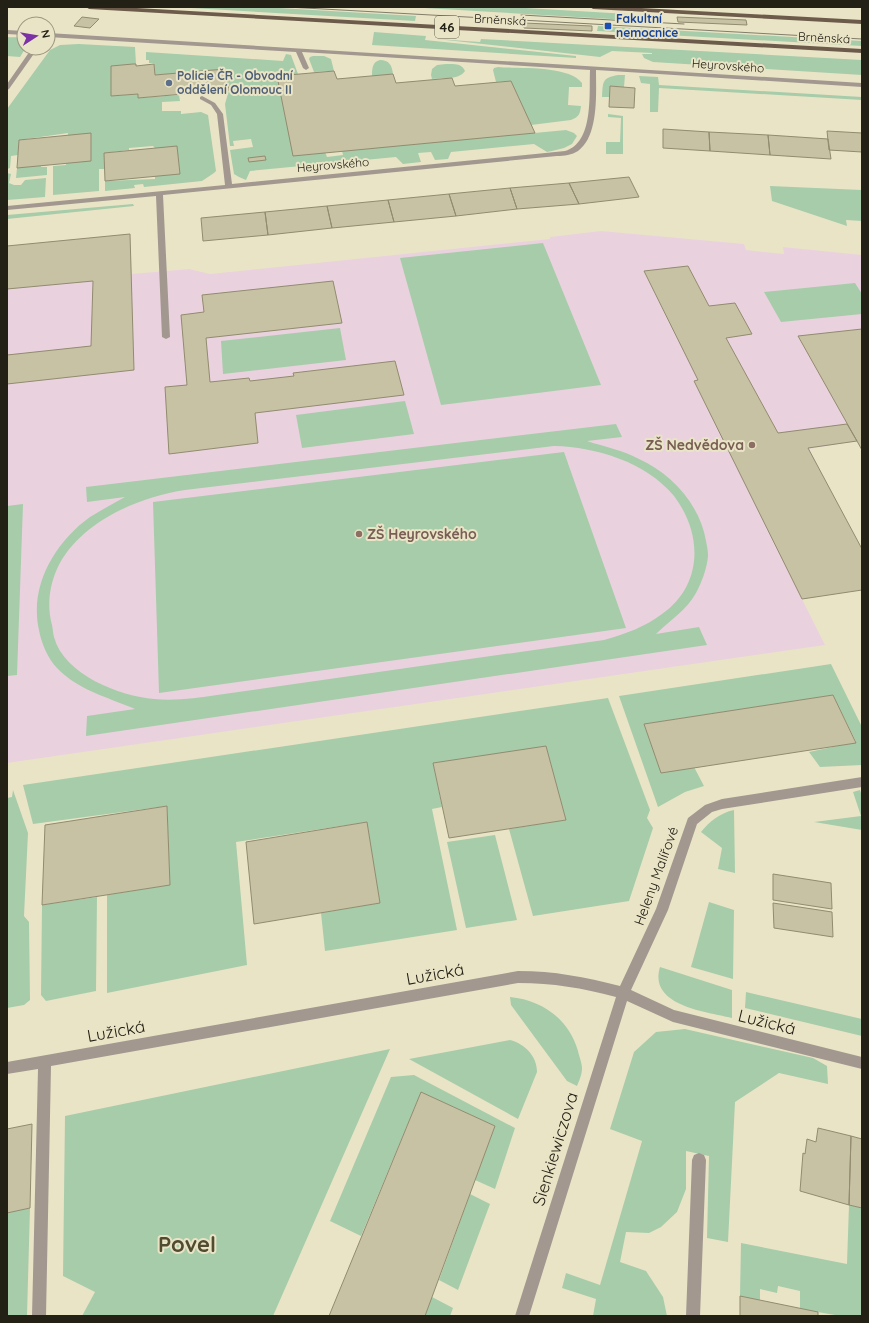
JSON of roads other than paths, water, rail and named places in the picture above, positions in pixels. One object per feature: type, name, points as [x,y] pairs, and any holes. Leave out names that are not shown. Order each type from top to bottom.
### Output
[{"type":"main road","name":"Brněnská","points":[[89,7],[862,51]]},
{"type":"main road","name":"Brněnská","points":[[593,7],[862,22]]},
{"type":"street","name":"Heyrovského","points":[[56,35],[862,85]]},
{"type":"street","points":[[298,50],[306,68]]},
{"type":"street","points":[[7,88],[29,56]]},
{"type":"street","name":"Heyrovského","points":[[7,208],[570,152],[580,146],[586,138],[592,112],[593,68]]},
{"type":"street","points":[[202,98],[211,102],[217,107],[220,114],[229,186]]},
{"type":"street","points":[[160,193],[166,337]]},
{"type":"street","name":"Heleny Malířové","points":[[623,993],[662,910],[692,821],[709,808],[722,804],[862,782]]},
{"type":"street","name":"Lužická","points":[[7,1068],[518,977],[561,979],[623,993],[673,1016],[862,1063]]},
{"type":"street","name":"Sienkiewiczova","points":[[522,1316],[623,993]]},
{"type":"street","points":[[39,1316],[45,1061]]},
{"type":"street","points":[[693,1316],[699,1160]]},
{"type":"tram line","points":[[287,7],[862,39]]},
{"type":"tram line","points":[[521,15],[684,24]]},
{"type":"place","name":"Fakultní nemocnice","points":[[608,26]]},
{"type":"place","name":"Policie ČR - Obvodní oddělení Olomouc II","points":[[169,83]]},
{"type":"place","name":"ZŠ Nedvědova","points":[[752,445]]},
{"type":"place","name":"ZŠ Heyrovského","points":[[359,534]]},
{"type":"district","name":"Povel","points":[[187,1244]]}]
